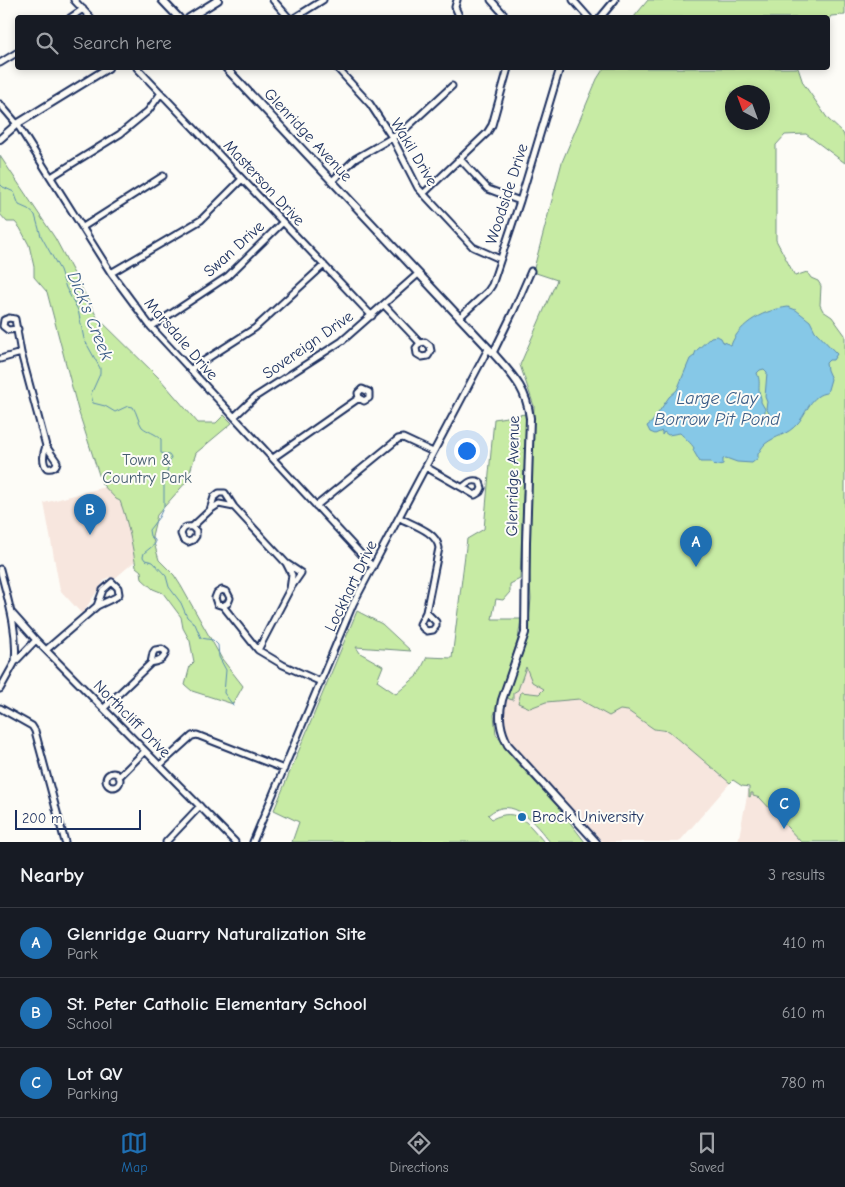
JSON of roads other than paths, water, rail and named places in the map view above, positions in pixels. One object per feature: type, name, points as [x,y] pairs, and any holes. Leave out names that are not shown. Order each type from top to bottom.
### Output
[{"type":"main road","points":[[162,0],[176,15]]},
{"type":"main road","points":[[194,15],[218,0]]},
{"type":"main road","points":[[0,140],[17,124],[105,70]]},
{"type":"main road","name":"Glenridge Avenue","points":[[228,70],[332,180],[521,386],[528,405],[530,418],[525,633],[502,700],[500,721],[508,745],[596,842]]},
{"type":"street","points":[[74,0],[88,15]]},
{"type":"street","points":[[273,0],[286,15]]},
{"type":"street","points":[[299,15],[323,0]]},
{"type":"street","points":[[457,0],[455,7],[459,15]]},
{"type":"street","points":[[490,0],[504,15]]},
{"type":"street","points":[[573,0],[586,15]]},
{"type":"street","points":[[602,15],[615,0]]},
{"type":"street","points":[[74,15],[83,9]]},
{"type":"street","points":[[0,63],[15,54]]},
{"type":"street","name":"Masterson Drive","points":[[140,70],[372,316]]},
{"type":"street","name":"Wakil Drive","points":[[339,70],[370,104],[393,139],[418,188],[423,194],[473,247],[500,259]]},
{"type":"street","points":[[423,194],[487,133],[492,125],[507,70]]},
{"type":"street","name":"Woodside Drive","points":[[460,318],[492,285],[520,201],[559,70]]},
{"type":"street","points":[[332,180],[356,158],[393,139],[402,132],[452,86]]},
{"type":"street","points":[[51,177],[120,134],[148,111],[161,93]]},
{"type":"street","name":"Marsdale Drive","points":[[0,104],[17,124],[111,273],[151,327],[373,567]]},
{"type":"street","points":[[460,159],[488,189],[520,201]]},
{"type":"street","points":[[83,227],[163,176]]},
{"type":"street","points":[[111,273],[201,220],[242,179]]},
{"type":"street","name":"Swan Drive","points":[[151,327],[228,276],[283,222]]},
{"type":"street","points":[[191,369],[255,328],[324,265]]},
{"type":"street","name":"Lockhart Drive","points":[[253,842],[353,604],[400,518],[433,452],[490,351],[511,318],[531,271]]},
{"type":"street","name":"Sovereign Drive","points":[[234,417],[255,397],[342,341],[418,274]]},
{"type":"street","points":[[384,305],[420,343]]},
{"type":"street","points":[[18,330],[21,353],[46,446]]},
{"type":"street","points":[[0,359],[21,353]]},
{"type":"street","points":[[273,458],[359,398]]},
{"type":"street","points":[[316,506],[398,439],[403,438],[433,452]]},
{"type":"street","points":[[426,467],[463,487]]},
{"type":"street","points":[[210,510],[214,497],[221,492],[225,493],[234,507],[286,563],[301,573],[290,589],[258,650]]},
{"type":"street","points":[[192,527],[219,504],[234,507]]},
{"type":"street","points":[[400,518],[433,536],[438,542],[439,548],[426,612]]},
{"type":"street","points":[[286,563],[292,575],[290,589]]},
{"type":"street","points":[[0,569],[11,612],[16,642],[15,662]]},
{"type":"street","points":[[46,650],[97,606],[119,594],[118,588],[112,582],[103,590],[97,606]]},
{"type":"street","points":[[222,606],[258,650],[283,665],[320,682]]},
{"type":"street","name":"Northcliff Drive","points":[[11,612],[36,640],[235,842]]},
{"type":"street","points":[[0,689],[15,662],[36,640]]},
{"type":"street","points":[[104,708],[151,663]]},
{"type":"street","points":[[0,708],[32,726],[36,731],[65,842]]},
{"type":"street","points":[[160,765],[192,736],[197,735],[284,769]]},
{"type":"street","points":[[119,777],[146,751]]},
{"type":"street","points":[[166,842],[200,806]]},
{"type":"water","name":"Large Clay Borrow Pit Pond","points":[[788,307],[796,310],[810,321],[815,331],[837,354],[833,360],[829,360],[826,363],[831,379],[827,393],[813,400],[794,427],[765,444],[758,454],[758,458],[752,463],[737,462],[726,458],[723,459],[723,464],[715,466],[711,462],[700,462],[693,450],[693,446],[680,433],[668,435],[664,432],[662,435],[662,431],[655,434],[650,432],[647,426],[652,422],[669,397],[677,390],[690,359],[696,351],[711,337],[717,336],[723,342],[731,345],[740,330],[754,318]],"holes":[[[764,369],[767,372],[765,397],[767,402],[766,408],[770,415],[768,418],[761,402],[757,373]]]},
{"type":"waterway","name":"Dick's Creek","points":[[0,184],[14,192],[19,205],[35,215],[41,236],[60,270],[66,288],[78,310],[84,339],[100,368],[100,374],[91,394],[93,403],[105,406],[115,412],[128,406],[133,407],[142,427],[161,439],[161,453],[169,455],[171,458],[164,482],[164,506],[159,517],[149,530],[150,536],[155,540],[155,544],[144,553],[143,557],[145,560],[153,562],[166,576],[169,587],[181,603],[187,617],[195,624],[201,638],[213,640],[218,645],[219,657],[226,670],[224,693],[233,705]]},
{"type":"place","name":"St. Peter Catholic Elementary School","points":[[90,535]]},
{"type":"place","name":"Glenridge Quarry Naturalization Site","points":[[696,567]]},
{"type":"place","name":"Brock University","points":[[522,817]]},
{"type":"place","name":"Lot QV","points":[[784,829]]},
{"type":"park label","name":"Town & Country Park","points":[[147,469]]}]
